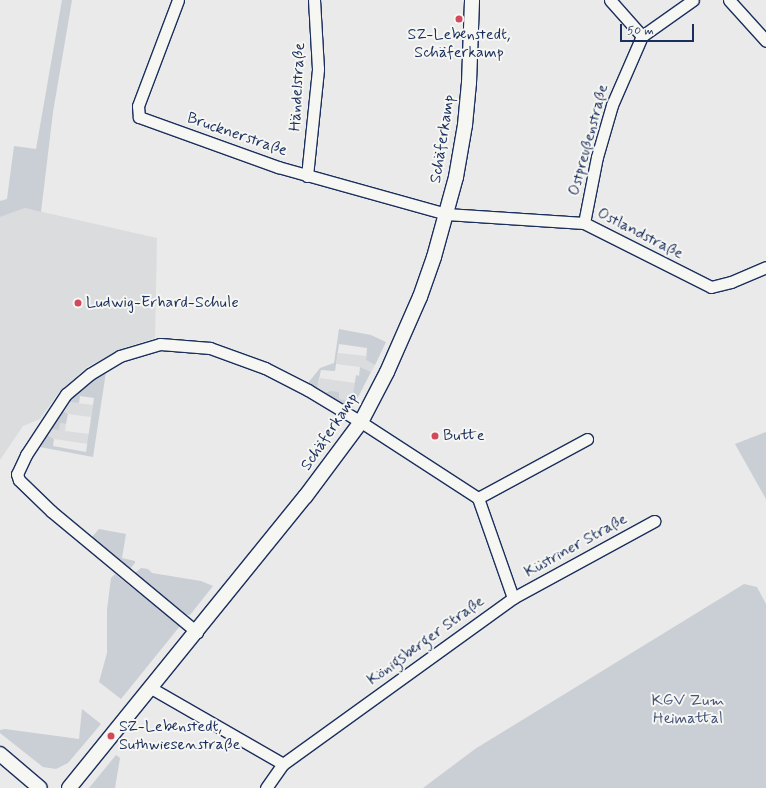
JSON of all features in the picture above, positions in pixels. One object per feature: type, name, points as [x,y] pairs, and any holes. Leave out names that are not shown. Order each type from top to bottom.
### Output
[{"type":"street","name":"Brucknerstraße","points":[[178,0],[138,106],[139,117],[215,145],[307,176],[446,214]]},
{"type":"street","name":"Händelstraße","points":[[307,176],[318,69],[314,0]]},
{"type":"street","name":"Schäferkamp","points":[[69,788],[197,632],[305,497],[362,422],[387,372],[420,297],[456,177],[465,125],[469,83],[472,0]]},
{"type":"street","points":[[610,0],[642,36],[693,0]]},
{"type":"street","points":[[729,0],[766,40]]},
{"type":"street","name":"Ostpreußenstraße","points":[[584,223],[597,157],[612,105],[642,36]]},
{"type":"street","name":"Ostlandstraße","points":[[446,214],[584,223],[711,287],[731,282],[766,267]]},
{"type":"street","points":[[197,632],[51,512],[19,480],[17,474],[26,455],[66,394],[90,374],[120,356],[160,344],[210,348],[265,368],[308,390],[362,422],[478,498],[513,598]]},
{"type":"street","points":[[478,498],[587,439]]},
{"type":"street","name":"Küstriner Straße","points":[[513,598],[654,521]]},
{"type":"street","name":"Königsberger Straße","points":[[266,788],[283,764],[513,598]]},
{"type":"street","points":[[151,688],[283,764]]},
{"type":"street","points":[[0,754],[40,788]]},
{"type":"shaded area","name":"Ludwig-Erhard-Schule","points":[[25,208],[157,238],[155,338],[126,347],[87,367],[59,392],[40,419],[23,426],[0,460],[0,217]]},
{"type":"shaded area","points":[[338,353],[366,356],[366,360],[375,365],[371,372],[360,367],[336,364]]},
{"type":"shaded area","points":[[320,378],[355,383],[352,401],[338,399],[339,393],[327,391],[325,393],[317,388]]},
{"type":"shaded area","points":[[69,402],[93,405],[91,417],[68,414],[63,411]]},
{"type":"shaded area","points":[[60,423],[66,424],[65,431],[89,434],[88,444],[54,439],[47,435],[51,429],[58,430]]},
{"type":"green space","points":[[62,0],[72,0],[53,112],[41,212],[25,208],[0,217],[0,201],[7,199],[14,146],[36,149]]},
{"type":"green space","points":[[339,329],[371,335],[386,342],[375,365],[366,360],[367,348],[339,344],[335,371],[321,370],[317,388],[308,383],[320,368],[334,363]]},
{"type":"green space","points":[[360,367],[371,372],[352,409],[325,393],[330,391],[339,392],[339,399],[352,401],[356,375],[359,376]]},
{"type":"green space","points":[[106,372],[93,457],[40,447],[47,435],[54,439],[53,446],[86,452],[94,398],[80,396],[79,403],[69,402],[93,379]]},
{"type":"green space","points":[[63,411],[68,414],[66,424],[60,423],[59,430],[51,429]]},
{"type":"green space","points":[[766,432],[766,499],[735,444]]},
{"type":"green space","points":[[99,529],[126,534],[122,558],[135,561],[130,569],[92,537]]},
{"type":"green space","points":[[141,568],[148,569],[152,573],[201,581],[213,586],[190,615],[187,615],[135,573]]},
{"type":"green space","points":[[115,574],[180,626],[121,699],[99,682],[107,653],[107,610],[111,578]]},
{"type":"green space","name":"KGV Zum Heimattal","points":[[744,584],[757,587],[766,604],[766,788],[423,788],[475,749]]},
{"type":"green space","points":[[82,709],[101,724],[68,763],[56,769],[43,767],[0,733],[0,730],[5,729],[79,739]]},
{"type":"green space","points":[[116,755],[120,758],[115,788],[89,788]]},
{"type":"place","name":"SZ-Lebenstedt, Schäferkamp","points":[[459,19]]},
{"type":"place","name":"Ludwig-Erhard-Schule","points":[[78,303]]},
{"type":"place","name":"Butte","points":[[435,436]]},
{"type":"place","name":"SZ-Lebenstedt, Suthwiesenstraße","points":[[111,736]]}]
